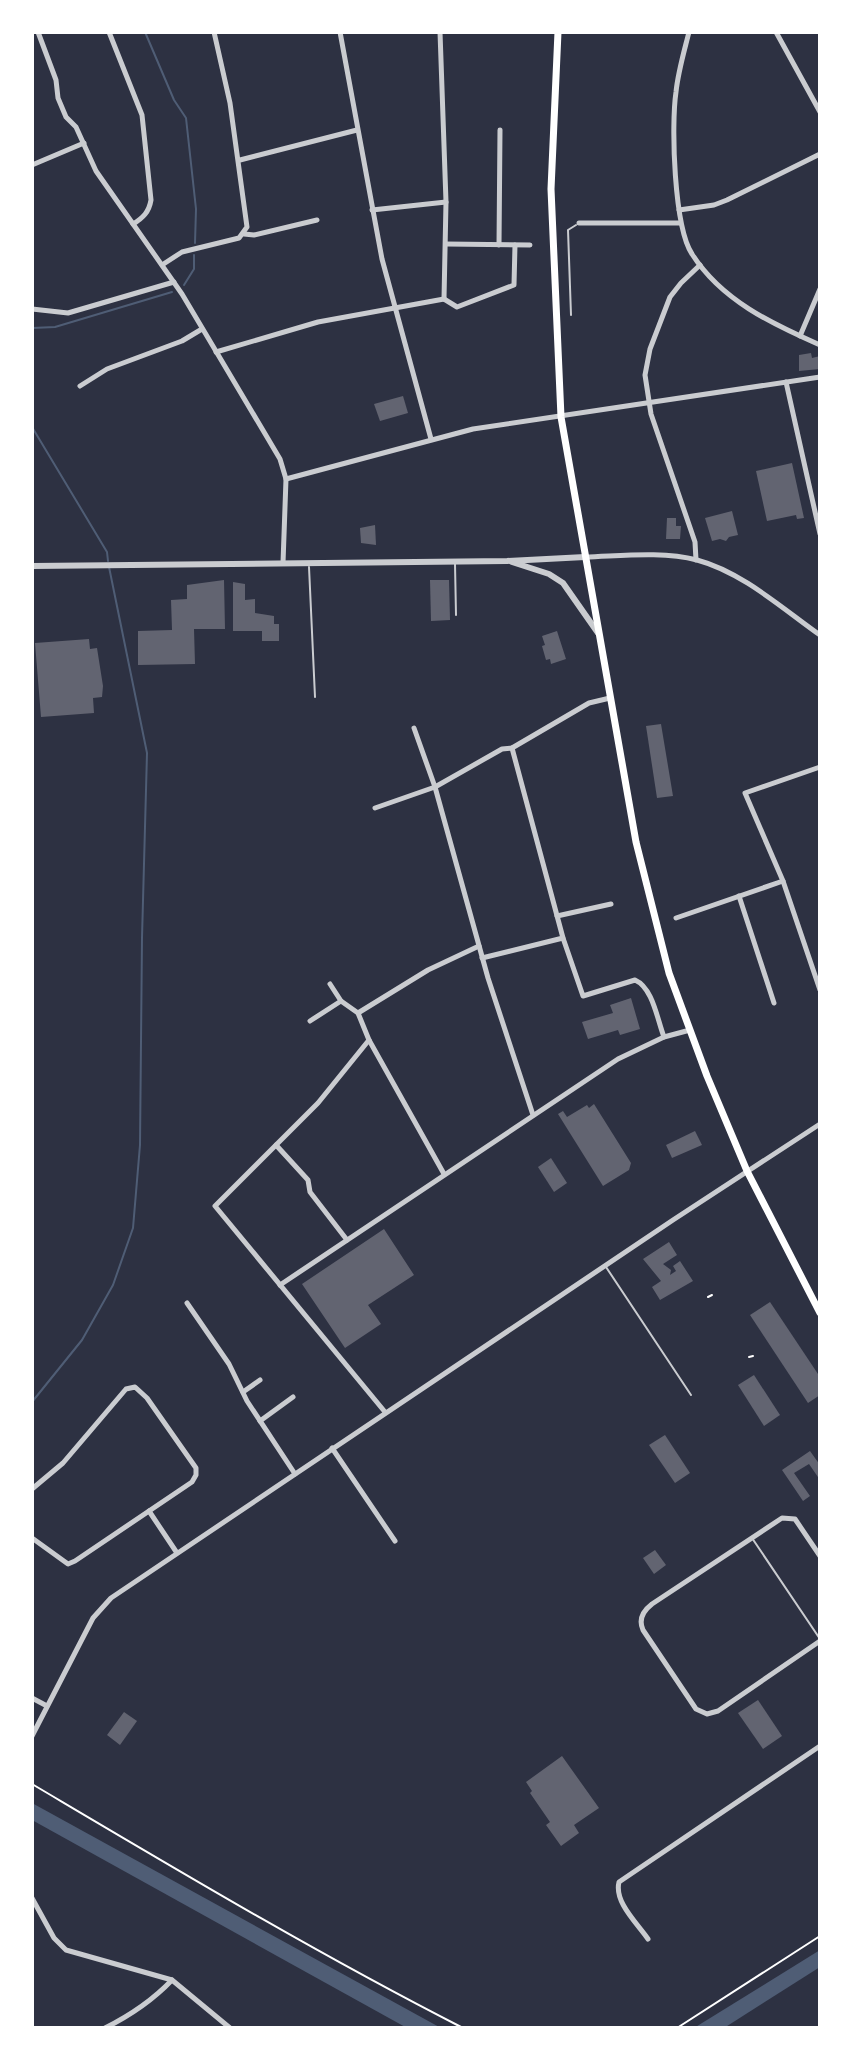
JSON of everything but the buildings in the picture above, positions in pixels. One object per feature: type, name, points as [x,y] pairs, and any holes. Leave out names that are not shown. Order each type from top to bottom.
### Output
[{"type":"main road","points":[[558,32],[551,189],[561,417],[633,829],[669,973],[690,1030],[747,1171],[820,1313]]},
{"type":"street","points":[[38,32],[66,117],[76,127],[109,191],[174,282],[280,459],[286,479],[283,563]]},
{"type":"street","points":[[109,32],[142,115],[151,200],[150,209],[133,224]]},
{"type":"street","points":[[162,265],[182,252],[239,238],[247,227],[240,160],[214,32]]},
{"type":"street","points":[[340,32],[372,210],[431,439]]},
{"type":"street","points":[[440,32],[446,202],[444,299]]},
{"type":"street","points":[[689,32],[675,93],[676,167],[684,240],[700,265],[749,310],[820,345]]},
{"type":"street","points":[[776,32],[820,112]]},
{"type":"street","points":[[240,160],[357,130]]},
{"type":"street","points":[[499,245],[500,130]]},
{"type":"street","points":[[32,165],[84,143]]},
{"type":"street","points":[[679,210],[727,200],[820,154]]},
{"type":"street","points":[[372,210],[446,202]]},
{"type":"street","points":[[244,234],[254,235],[317,220]]},
{"type":"street","points":[[579,223],[680,223]]},
{"type":"street","points":[[446,244],[530,245]]},
{"type":"street","points":[[216,352],[318,322],[395,307],[444,299],[457,307],[514,285],[515,245]]},
{"type":"street","points":[[696,560],[695,542],[649,404],[645,367],[653,338],[673,291],[700,265]]},
{"type":"street","points":[[32,309],[68,313],[174,282]]},
{"type":"street","points":[[800,336],[820,289]]},
{"type":"street","points":[[80,386],[107,369],[182,341],[202,329]]},
{"type":"street","points":[[286,479],[473,429],[820,377]]},
{"type":"street","points":[[786,382],[820,534]]},
{"type":"street","points":[[32,566],[507,561],[651,556],[696,560],[719,568],[820,635]]},
{"type":"street","points":[[507,561],[549,574],[563,583],[598,633]]},
{"type":"street","points":[[375,808],[435,787],[502,749],[512,748],[589,703],[610,698]]},
{"type":"street","points":[[414,728],[435,787],[482,958],[533,1115]]},
{"type":"street","points":[[512,748],[563,938],[583,996],[635,980],[642,983],[650,996],[664,1037]]},
{"type":"street","points":[[820,767],[745,793],[783,881],[820,990]]},
{"type":"street","points":[[676,918],[783,881]]},
{"type":"street","points":[[739,896],[774,1003]]},
{"type":"street","points":[[557,916],[611,904]]},
{"type":"street","points":[[482,958],[563,938]]},
{"type":"street","points":[[358,1013],[418,975],[479,946]]},
{"type":"street","points":[[330,984],[341,1001],[358,1013],[369,1040],[444,1174]]},
{"type":"street","points":[[310,1021],[341,1001]]},
{"type":"street","points":[[280,1285],[618,1059],[664,1037],[690,1030]]},
{"type":"street","points":[[369,1040],[318,1103],[215,1206],[385,1412]]},
{"type":"street","points":[[32,1736],[93,1618],[121,1591],[820,1124]]},
{"type":"street","points":[[276,1145],[308,1180],[310,1192],[347,1240]]},
{"type":"street","points":[[187,1303],[229,1364],[260,1421],[295,1474]]},
{"type":"street","points":[[243,1392],[260,1380]]},
{"type":"street","points":[[32,1489],[63,1463],[126,1389],[135,1387],[142,1390],[196,1468],[192,1482],[68,1564],[32,1538]]},
{"type":"street","points":[[260,1421],[293,1397]]},
{"type":"street","points":[[332,1448],[395,1541]]},
{"type":"street","points":[[149,1511],[177,1553]]},
{"type":"street","points":[[820,1556],[798,1523],[790,1517],[774,1521],[648,1607],[642,1616],[643,1630],[696,1709],[707,1714],[718,1711],[820,1640]]},
{"type":"street","points":[[32,1698],[47,1706]]},
{"type":"street","points":[[648,1939],[622,1902],[617,1889],[619,1882],[820,1746]]},
{"type":"street","points":[[32,1898],[54,1938],[66,1950],[172,1980],[230,2028]]},
{"type":"street","points":[[105,2028],[147,2003],[172,1980]]},
{"type":"lane","points":[[571,315],[568,230],[579,223]]},
{"type":"lane","points":[[455,560],[456,615]]},
{"type":"lane","points":[[308,563],[315,697]]},
{"type":"lane","points":[[605,1266],[691,1395]]},
{"type":"lane","points":[[751,1537],[820,1640]]},
{"type":"path","points":[[32,1784],[175,1869],[463,2028]]},
{"type":"path","points":[[677,2028],[820,1936]]},
{"type":"water","points":[[32,1803],[441,2028],[407,2028],[32,1820]]},
{"type":"water","points":[[820,1950],[820,1967],[724,2028],[694,2028]]},
{"type":"waterway","points":[[145,32],[174,100],[186,118],[196,209],[195,243]]},
{"type":"waterway","points":[[184,285],[194,269],[194,255]]},
{"type":"waterway","points":[[32,328],[55,327],[172,292]]},
{"type":"waterway","points":[[32,427],[107,552],[108,561]]},
{"type":"waterway","points":[[32,1402],[82,1340],[113,1285],[133,1228],[140,1145],[147,753],[109,567]]}]
